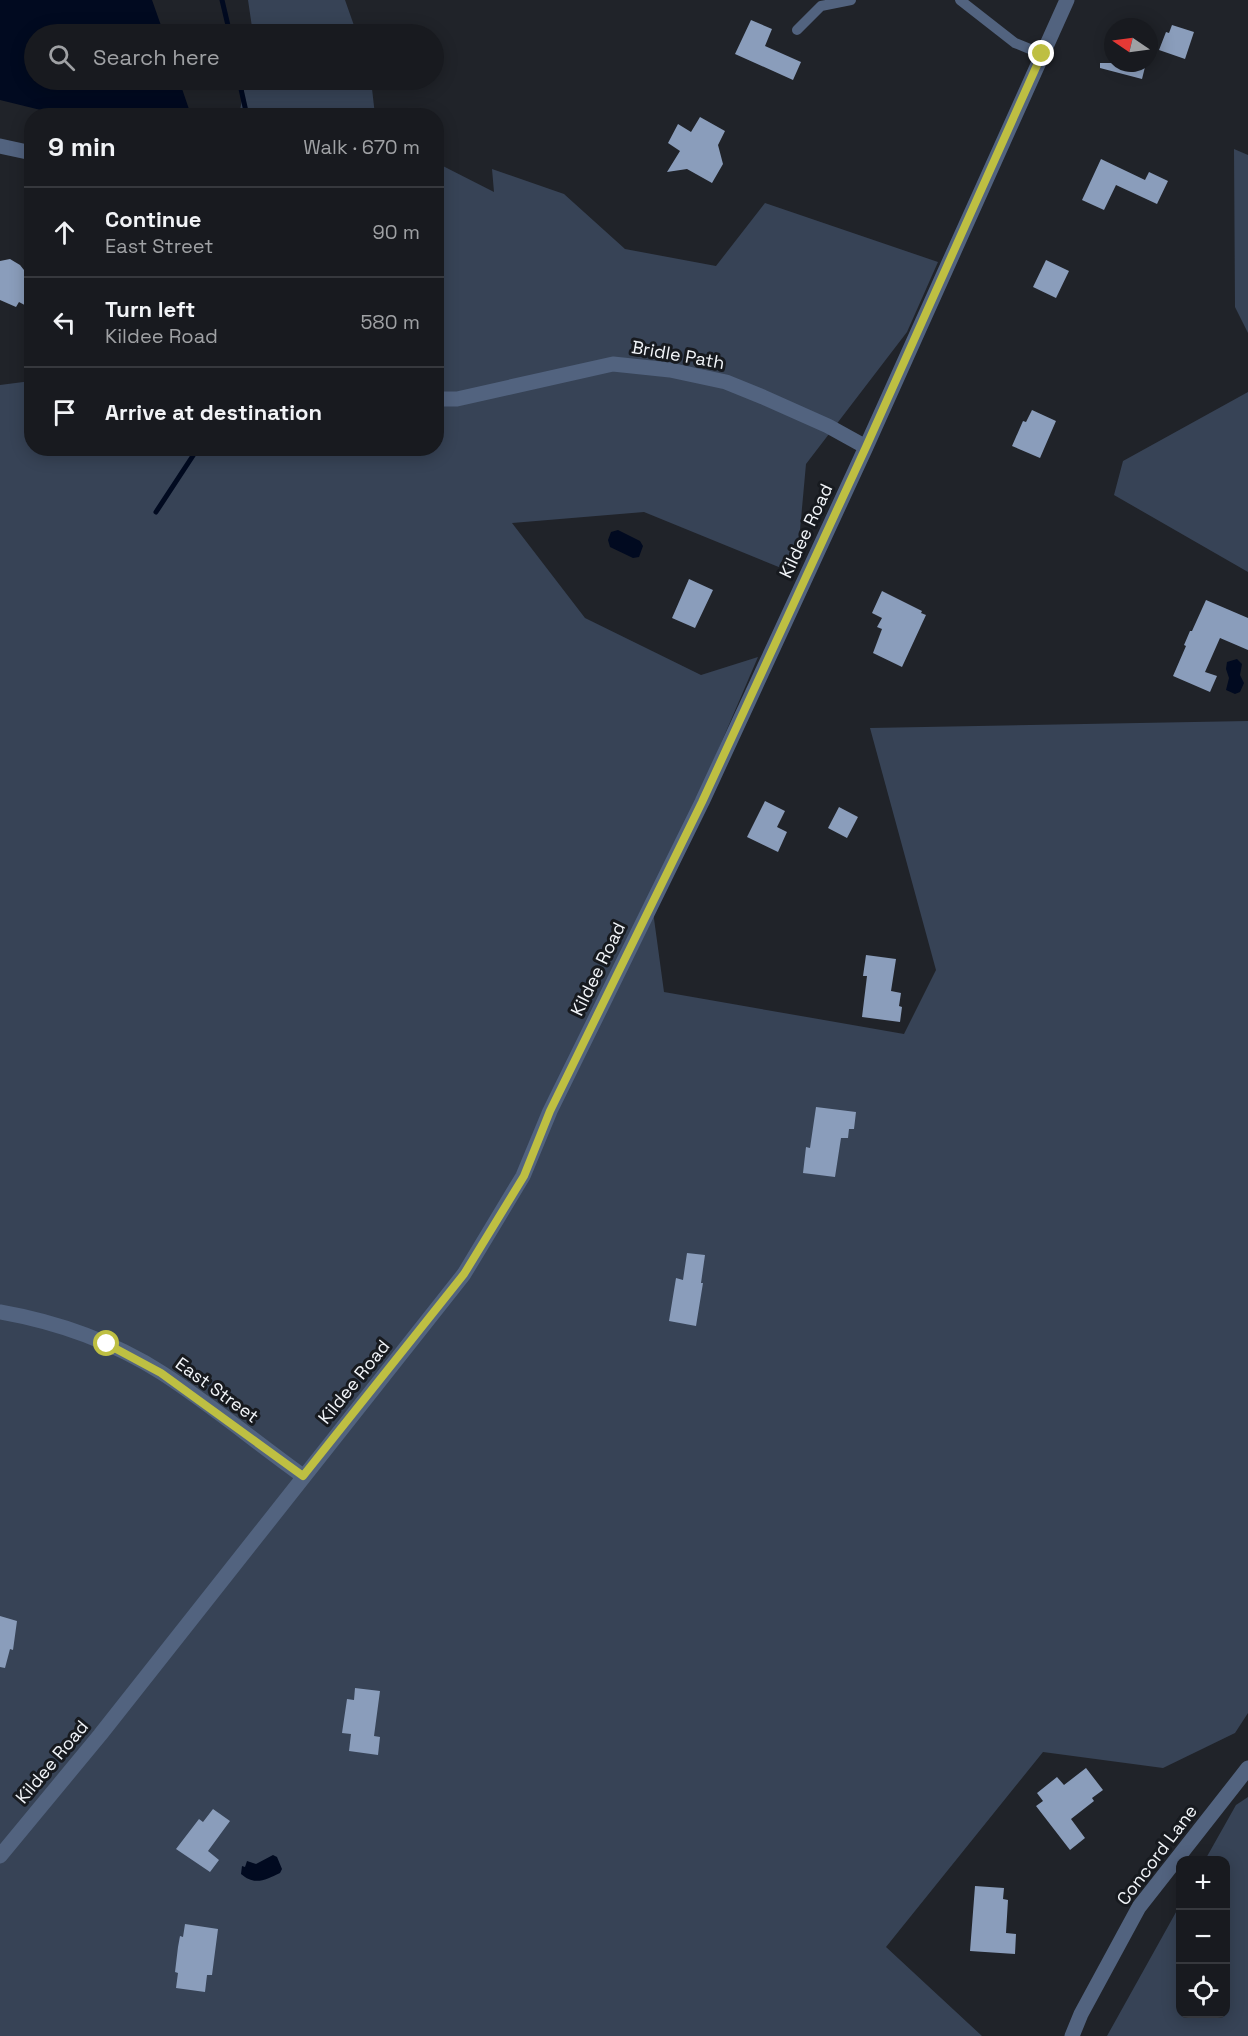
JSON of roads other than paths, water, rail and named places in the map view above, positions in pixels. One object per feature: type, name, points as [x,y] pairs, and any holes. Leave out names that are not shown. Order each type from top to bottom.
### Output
[{"type":"street","name":"Kildee Road","points":[[0,1856],[100,1735],[464,1274],[524,1176],[550,1111],[702,802],[866,447],[1067,0]]},
{"type":"street","points":[[0,147],[24,152]]},
{"type":"street","name":"Bridle Path","points":[[444,399],[456,399],[613,364],[670,369],[726,382],[828,426],[866,447]]},
{"type":"street","name":"East Street","points":[[0,1312],[71,1329],[107,1344],[161,1373],[303,1476]]},
{"type":"street","name":"Concord Lane","points":[[1072,2036],[1081,2014],[1139,1907],[1248,1768]]},
{"type":"lane","points":[[797,30],[821,6],[851,0]]},
{"type":"lane","points":[[960,0],[1015,43],[1042,54]]},
{"type":"waterway","points":[[222,0],[228,24]]},
{"type":"waterway","points":[[241,90],[245,108]]},
{"type":"waterway","points":[[156,512],[193,456]]}]
